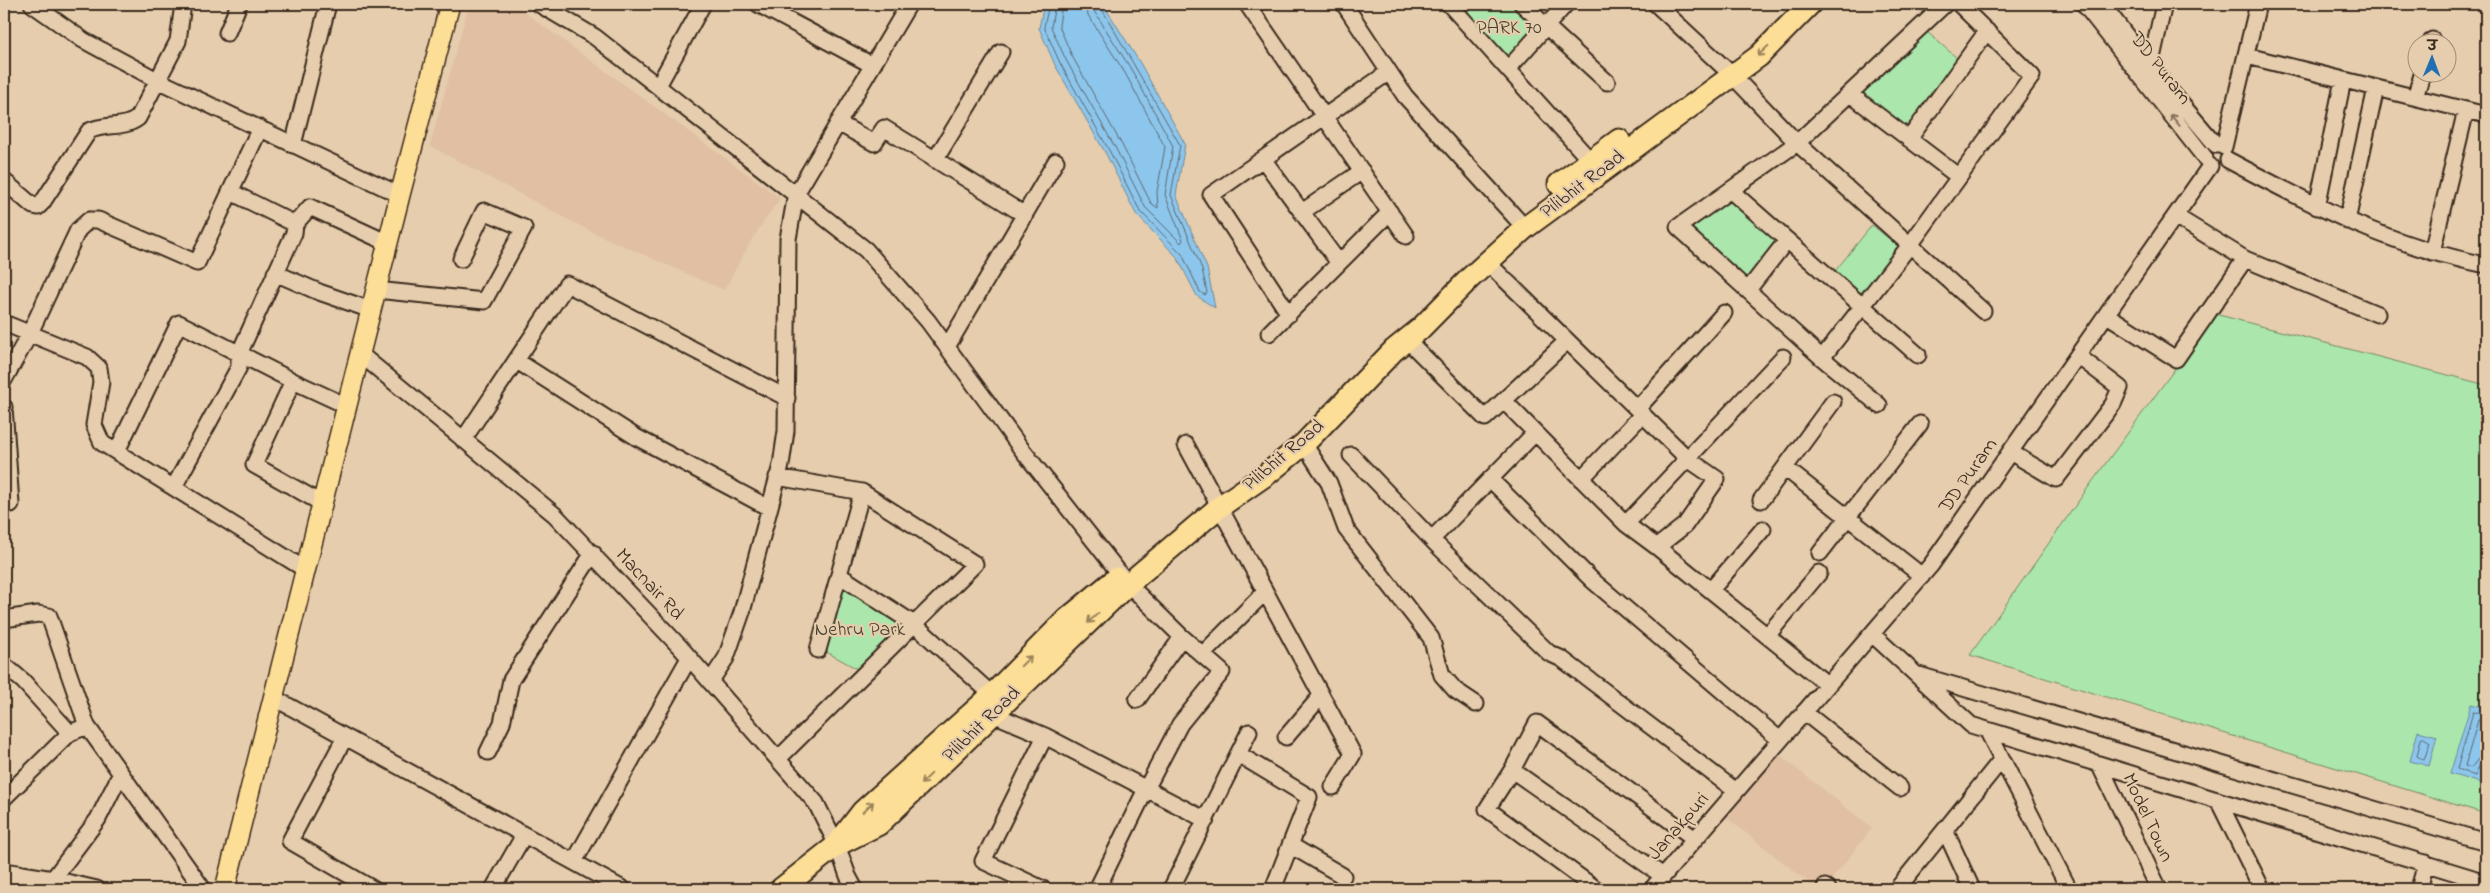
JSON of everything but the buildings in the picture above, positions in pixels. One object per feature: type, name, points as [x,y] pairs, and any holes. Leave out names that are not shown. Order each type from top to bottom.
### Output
[{"type":"highway","points":[[1728,71],[1791,4]]},
{"type":"highway","name":"Pilibhit Road","points":[[837,845],[863,811],[996,704],[1124,579],[1216,504],[1267,474],[1304,444],[1406,339],[1420,329],[1488,263],[1520,223],[1728,71],[1758,56],[1810,4]]},
{"type":"highway","points":[[1216,504],[1294,437],[1520,223]]},
{"type":"highway","points":[[781,889],[837,845]]},
{"type":"main road","points":[[225,889],[450,4]]},
{"type":"street","points":[[32,4],[83,40],[157,80],[400,195]]},
{"type":"street","points":[[4,181],[34,206],[38,207],[89,131],[96,128],[130,124],[138,118],[178,41],[183,4]]},
{"type":"street","points":[[227,33],[238,4]]},
{"type":"street","points":[[294,145],[328,4]]},
{"type":"street","points":[[539,4],[595,37],[866,250],[928,322],[1020,447],[1124,579],[1182,637],[1222,672],[1180,724],[1097,889]]},
{"type":"street","points":[[658,86],[703,4]]},
{"type":"street","points":[[758,4],[781,9],[872,65]]},
{"type":"street","points":[[710,682],[726,658],[742,612],[777,477],[786,431],[788,239],[796,194],[909,4]]},
{"type":"street","points":[[1247,4],[1406,236]]},
{"type":"street","points":[[1344,4],[1405,96],[1520,223]]},
{"type":"street","points":[[1449,4],[1596,166]]},
{"type":"street","points":[[1522,4],[1607,82]]},
{"type":"street","points":[[1508,69],[1566,4]]},
{"type":"street","points":[[1656,4],[1728,71],[1797,143],[1983,310]]},
{"type":"street","points":[[1879,405],[1822,358],[1678,227],[1797,143],[1945,4]]},
{"type":"street","points":[[1822,358],[1910,245],[2032,76],[1959,4]]},
{"type":"street","name":"DD Puram","points":[[1736,791],[1922,576],[2107,315],[2175,216],[2208,162],[2084,4]]},
{"type":"street","name":"DD Puram","points":[[2102,4],[2150,66],[2223,151]]},
{"type":"street","points":[[2150,66],[2164,4]]},
{"type":"street","points":[[2258,4],[2223,151],[2223,167],[2214,168],[2208,162],[2208,149],[2223,151],[2317,207],[2373,233],[2432,252],[2486,265]]},
{"type":"street","points":[[1909,139],[1987,31]]},
{"type":"street","points":[[935,160],[1000,52]]},
{"type":"street","points":[[2247,56],[2486,115]]},
{"type":"street","points":[[1289,314],[1211,195],[1390,72]]},
{"type":"street","points":[[2317,207],[2343,80]]},
{"type":"street","points":[[2416,97],[2420,82]]},
{"type":"street","points":[[2347,221],[2376,88]]},
{"type":"street","points":[[1850,94],[1959,177]]},
{"type":"street","points":[[2432,252],[2466,110]]},
{"type":"street","points":[[838,123],[874,144],[884,128],[1024,215]]},
{"type":"street","points":[[4,380],[29,335],[78,230],[89,220],[98,220],[197,263],[260,128]]},
{"type":"street","points":[[1263,159],[1339,263]]},
{"type":"street","points":[[947,347],[1056,161]]},
{"type":"street","points":[[1302,212],[1362,171]]},
{"type":"street","points":[[1730,190],[1918,355]]},
{"type":"street","points":[[231,192],[295,224]]},
{"type":"street","points":[[174,487],[239,367],[239,354],[295,224],[310,207],[388,243]]},
{"type":"street","points":[[376,290],[484,301],[524,228],[484,211],[461,259]]},
{"type":"street","points":[[1269,334],[1390,212]]},
{"type":"street","points":[[2175,216],[2245,259],[2377,314]]},
{"type":"street","points":[[1748,290],[1787,240]]},
{"type":"street","points":[[2107,315],[2176,359],[2245,259]]},
{"type":"street","points":[[1488,263],[1688,459],[1717,479],[1685,525],[1657,547]]},
{"type":"street","points":[[275,272],[319,292],[371,310]]},
{"type":"street","points":[[463,440],[568,284],[787,398]]},
{"type":"street","points":[[1581,479],[1724,313]]},
{"type":"street","points":[[4,323],[29,335],[87,357],[99,368],[101,382],[94,425],[102,443],[306,570]]},
{"type":"street","points":[[117,452],[179,323],[292,381],[347,406]]},
{"type":"street","points":[[1406,339],[1485,418],[1567,341]]},
{"type":"street","name":"Macnair Rd","points":[[360,354],[555,515],[593,553],[779,758],[816,803],[837,845],[848,876],[855,889]]},
{"type":"street","points":[[2010,452],[2056,479],[2113,404],[2120,388],[2078,356]]},
{"type":"street","points":[[1626,524],[1783,357]]},
{"type":"street","points":[[517,361],[636,437],[769,508]]},
{"type":"street","points":[[292,381],[254,465],[323,504]]},
{"type":"street","points":[[1504,401],[1626,524],[1828,685]]},
{"type":"street","points":[[1761,500],[1833,402]]},
{"type":"street","points":[[4,407],[11,504]]},
{"type":"street","points":[[1820,554],[1920,424]]},
{"type":"street","points":[[1432,539],[1535,433]]},
{"type":"street","points":[[1304,444],[1329,483],[1346,529],[1431,638],[1442,674],[1456,690],[1476,704]]},
{"type":"street","points":[[1186,445],[1216,504],[1353,754],[1333,787]]},
{"type":"street","points":[[1351,455],[1432,539],[1549,653],[1562,659],[1736,791]]},
{"type":"street","points":[[1785,468],[1922,576]]},
{"type":"street","points":[[777,477],[862,492],[975,564],[779,758]]},
{"type":"street","points":[[1490,479],[1592,580],[1780,740]]},
{"type":"street","points":[[818,650],[862,492]]},
{"type":"street","points":[[1710,590],[1763,529]]},
{"type":"street","points":[[488,752],[502,723],[511,680],[593,553]]},
{"type":"street","points":[[1767,636],[1818,573]]},
{"type":"street","points":[[839,575],[914,624],[996,704],[1045,736],[1206,820]]},
{"type":"street","points":[[1202,655],[1265,592]]},
{"type":"street","points":[[4,619],[38,614],[49,616],[87,726],[120,775],[203,889]]},
{"type":"street","points":[[1872,634],[1971,725],[2486,882]]},
{"type":"street","points":[[1137,700],[1145,686],[1182,637]]},
{"type":"street","points":[[574,862],[689,658]]},
{"type":"street","points":[[4,665],[22,681],[70,733]]},
{"type":"street","points":[[1916,674],[2486,842]]},
{"type":"street","points":[[1286,737],[1321,696]]},
{"type":"street","points":[[274,698],[623,889]]},
{"type":"street","points":[[1804,712],[1900,788]]},
{"type":"street","points":[[1596,889],[1487,809],[1512,770],[1537,722],[1695,839]]},
{"type":"street","points":[[4,798],[70,733],[87,726]]},
{"type":"street","points":[[1987,730],[2068,889]]},
{"type":"street","points":[[1171,889],[1249,732]]},
{"type":"street","points":[[1043,889],[984,861],[1045,736]]},
{"type":"street","points":[[345,737],[290,841],[373,889]]},
{"type":"street","points":[[1238,754],[1309,797],[1273,889]]},
{"type":"street","points":[[1897,889],[2002,759]]},
{"type":"street","name":"Model Town","points":[[2099,764],[2159,889]]},
{"type":"street","points":[[1512,770],[1658,885]]},
{"type":"street","points":[[53,879],[98,819],[120,775]]},
{"type":"street","name":"Janakpuri","points":[[1658,885],[1736,791]]},
{"type":"street","points":[[2218,800],[2262,889]]},
{"type":"street","points":[[1945,830],[1972,889]]},
{"type":"street","points":[[494,889],[524,835]]},
{"type":"street","points":[[1290,844],[1343,876]]},
{"type":"street","points":[[2419,889],[2426,863]]},
{"type":"street","points":[[4,871],[97,889]]},
{"type":"street","points":[[7,889],[19,873]]},
{"type":"shaded area","points":[[469,4],[513,4],[780,198],[752,239],[724,290],[590,231],[430,146]]},
{"type":"shaded area","points":[[1778,754],[1872,828],[1824,889],[1817,889],[1727,818]]},
{"type":"green space","name":"PARK 70","points":[[1460,4],[1515,4],[1540,28],[1508,61]]},
{"type":"green space","points":[[1926,31],[1958,59],[1907,129],[1863,93]]},
{"type":"green space","points":[[1730,201],[1775,241],[1746,284],[1688,230]]},
{"type":"green space","points":[[1872,225],[1898,246],[1860,297],[1832,275]]},
{"type":"green space","points":[[2215,314],[2486,385],[2486,814],[1970,655],[2092,482]]},
{"type":"green space","name":"Nehru Park","points":[[841,582],[910,625],[861,671],[823,650]]},
{"type":"water","points":[[1044,4],[1103,4],[1140,63],[1185,144],[1176,195],[1207,268],[1215,308],[1197,296],[1177,257],[1136,214],[1106,154],[1055,65],[1039,28]]},
{"type":"water","points":[[2471,704],[2486,708],[2486,761],[2480,783],[2450,774]]},
{"type":"water","points":[[2418,731],[2437,736],[2429,766],[2410,761]]}]
